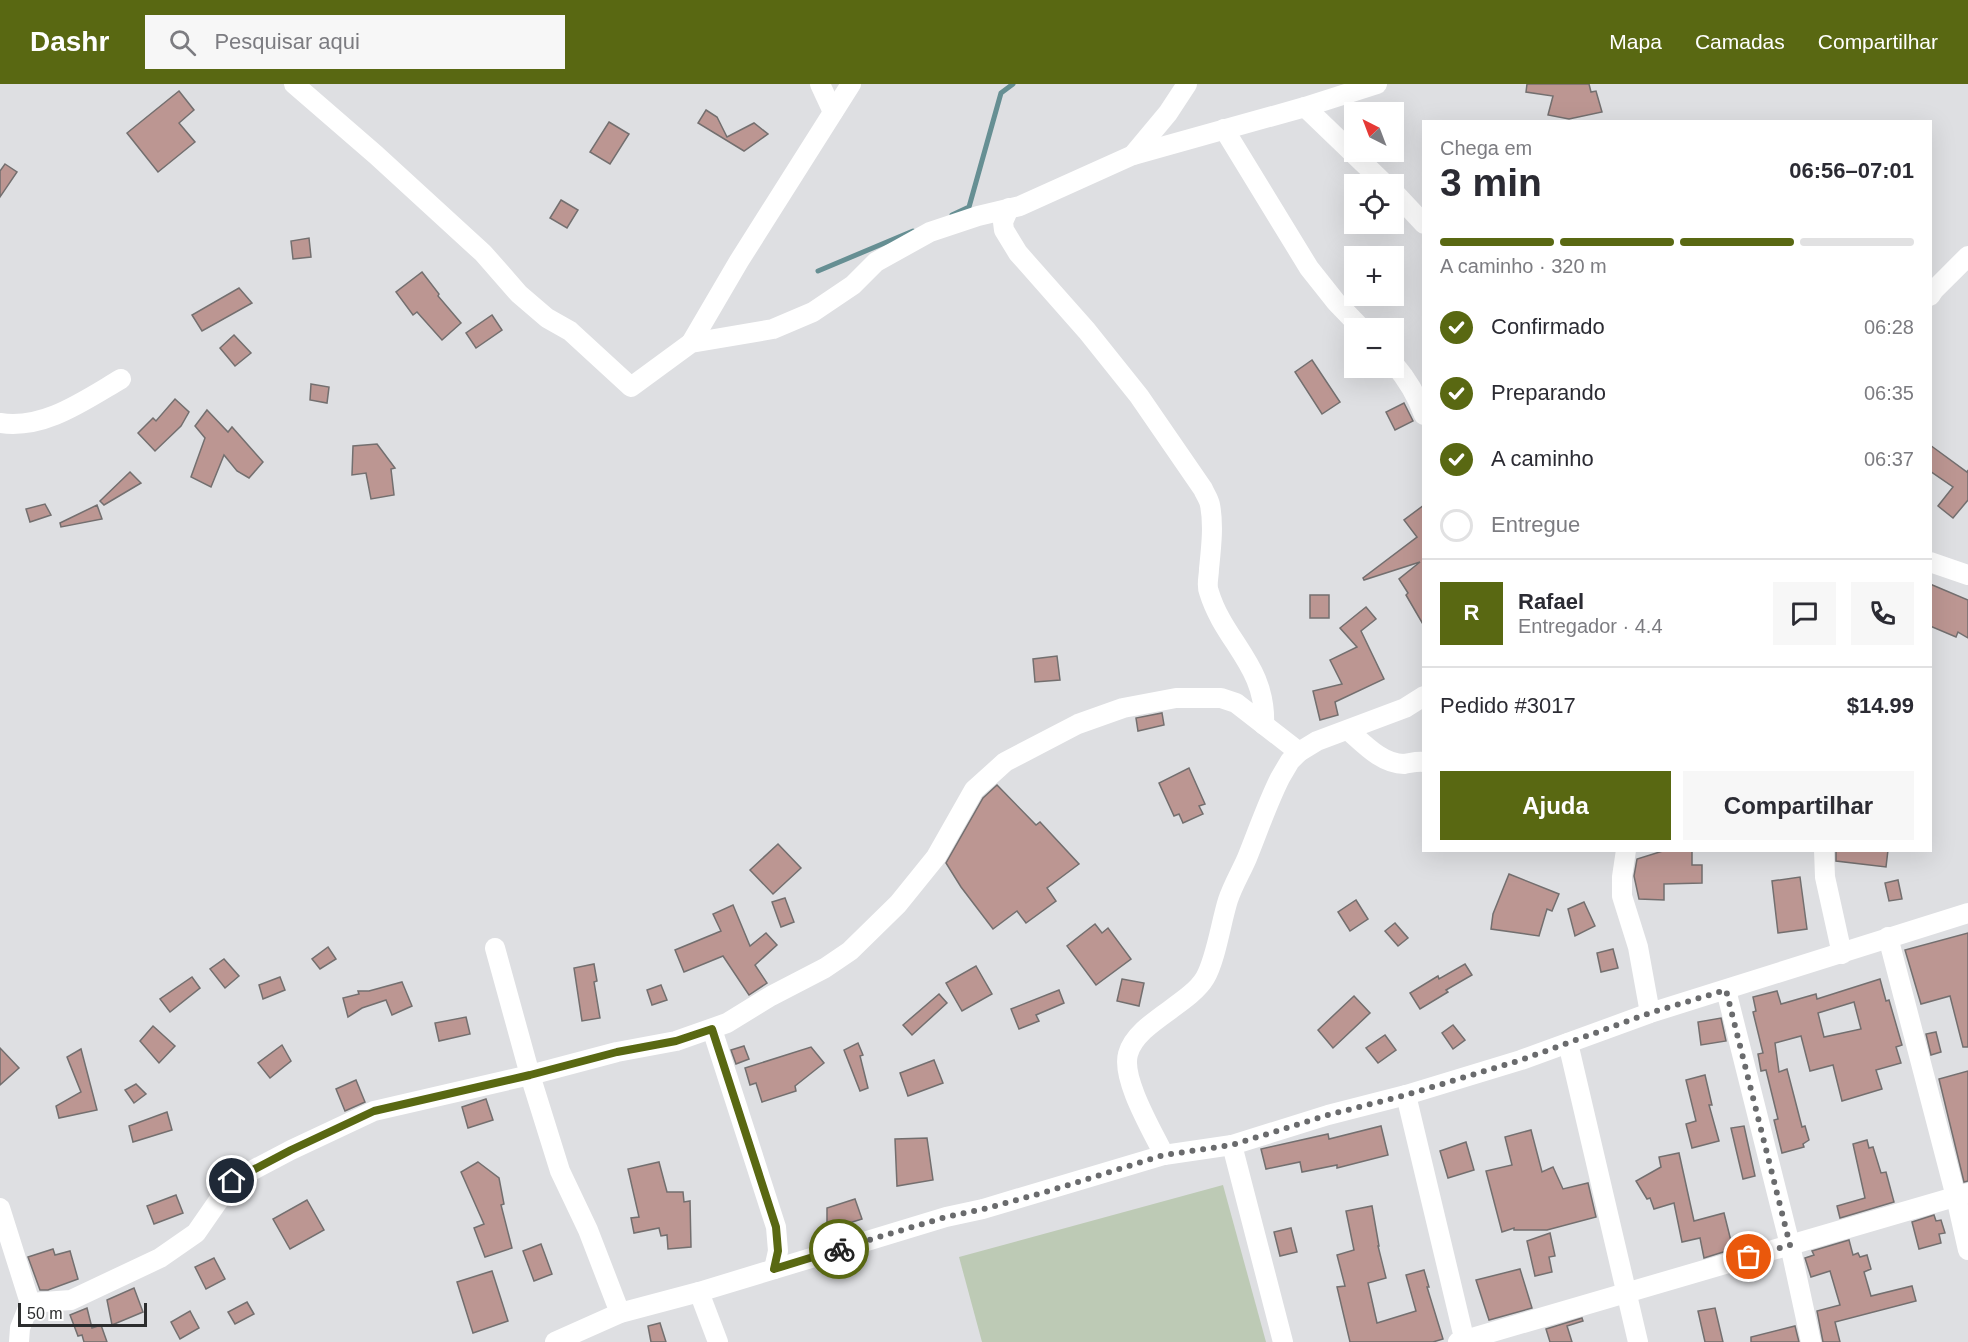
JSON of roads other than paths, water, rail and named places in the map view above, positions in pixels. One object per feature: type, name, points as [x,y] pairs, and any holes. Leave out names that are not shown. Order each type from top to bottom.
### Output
[{"type":"street","points":[[294,84],[483,254],[519,294],[547,318],[570,331],[631,387],[691,343],[739,261],[851,84]]},
{"type":"street","points":[[820,84],[833,111]]},
{"type":"street","points":[[1133,155],[1168,113],[1187,84]]},
{"type":"street","points":[[691,343],[772,329],[813,312],[853,285],[876,262],[930,232],[978,216],[1020,206],[1133,155],[1305,107],[1377,84]]},
{"type":"street","points":[[1305,107],[1375,174]]},
{"type":"street","points":[[1224,129],[1309,268],[1351,318]]},
{"type":"street","points":[[1404,203],[1422,222]]},
{"type":"street","points":[[1009,208],[1003,222],[1004,230],[1018,253],[1087,331],[1138,396],[1203,489],[1210,503],[1212,519],[1207,589],[1253,670],[1263,698],[1264,725]]},
{"type":"street","points":[[1932,293],[1968,256]]},
{"type":"street","points":[[1404,375],[1422,410]]},
{"type":"street","points":[[0,423],[16,425],[46,418],[72,408],[121,379]]},
{"type":"street","points":[[1932,563],[1968,575]]},
{"type":"street","points":[[1164,1155],[1134,1092],[1127,1069],[1128,1054],[1135,1042],[1149,1027],[1188,996],[1204,979],[1212,960],[1229,897],[1265,810],[1290,761],[1299,752],[1317,741],[1405,708],[1422,697]]},
{"type":"street","points":[[30,1304],[71,1300],[160,1258],[196,1233],[232,1181],[374,1111],[530,1075],[617,1052],[676,1041],[727,1023],[771,996],[825,968],[850,951],[898,904],[936,857],[974,790],[1005,762],[1078,724],[1123,708],[1176,698],[1221,698],[1236,703],[1299,752]]},
{"type":"street","points":[[1348,730],[1377,754],[1391,761],[1404,764],[1422,762]]},
{"type":"street","points":[[1626,852],[1622,896],[1638,947],[1650,1013]]},
{"type":"street","points":[[1824,852],[1825,877],[1842,954]]},
{"type":"street","points":[[555,1342],[620,1313],[699,1292],[946,1217],[984,1209],[1164,1155],[1232,1145],[1328,1115],[1406,1095],[1521,1060],[1650,1013],[1968,913]]},
{"type":"street","points":[[1888,937],[1962,1195],[1968,1250]]},
{"type":"street","points":[[495,948],[530,1075],[561,1171],[588,1230],[620,1313]]},
{"type":"street","points":[[1726,990],[1790,1245],[1811,1342]]},
{"type":"street","points":[[712,1029],[776,1227],[778,1251],[774,1269]]},
{"type":"street","points":[[1568,1043],[1638,1342]]},
{"type":"street","points":[[1406,1095],[1463,1341],[1962,1195]]},
{"type":"street","points":[[1232,1145],[1283,1342]]},
{"type":"street","points":[[0,1208],[30,1304],[20,1328],[19,1342]]},
{"type":"street","points":[[699,1292],[718,1342]]},
{"type":"waterway","points":[[952,215],[969,207],[1001,93],[1013,84]]},
{"type":"waterway","points":[[818,271],[913,231]]}]
